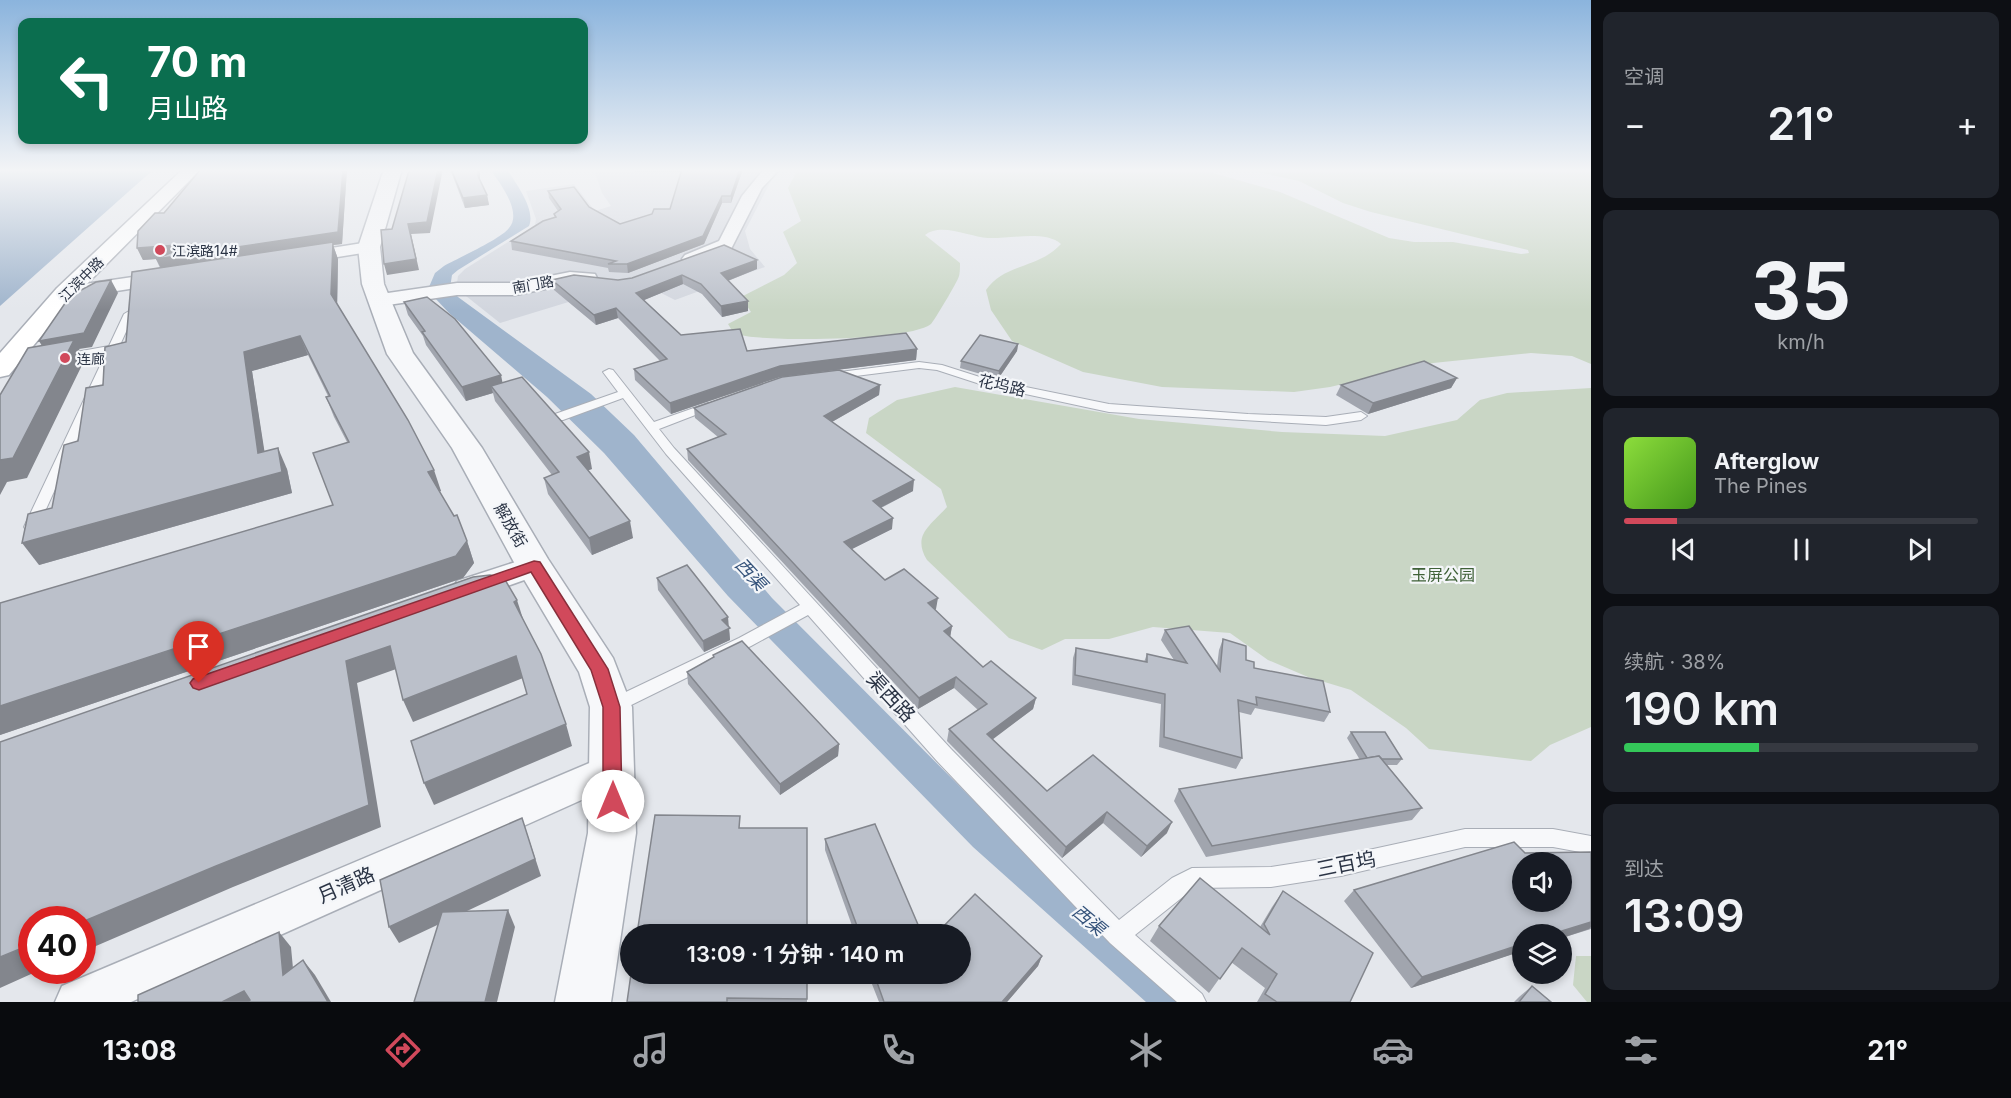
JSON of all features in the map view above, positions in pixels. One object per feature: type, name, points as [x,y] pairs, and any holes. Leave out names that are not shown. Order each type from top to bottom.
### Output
[{"type":"main road","name":"江滨中路","points":[[6,367],[65,293],[145,216]]},
{"type":"street","name":"解放街","points":[[379,216],[369,247],[373,284],[400,354],[468,448],[534,566],[599,669],[611,707],[612,833],[583,1002]]},
{"type":"street","points":[[677,264],[725,245],[739,216]]},
{"type":"street","points":[[285,260],[369,247]]},
{"type":"street","points":[[65,293],[179,276]]},
{"type":"street","name":"南门路","points":[[381,300],[457,289],[515,289],[576,277],[606,280]]},
{"type":"street","points":[[440,599],[534,566]]},
{"type":"street","name":"月清路","points":[[78,1002],[613,769]]},
{"type":"lane","points":[[30,530],[129,314]]},
{"type":"lane","points":[[57,358],[111,349]]},
{"type":"lane","name":"花坞路","points":[[815,378],[920,365],[938,367],[983,382],[1109,408],[1326,421],[1361,416]]},
{"type":"lane","name":"渠西路","points":[[609,372],[652,428],[809,607],[944,755],[1118,935],[1194,1002]]},
{"type":"lane","points":[[559,417],[625,393]]},
{"type":"lane","points":[[652,428],[729,399]]},
{"type":"lane","points":[[611,707],[745,642],[809,607]]},
{"type":"lane","name":"三百坞","points":[[1118,935],[1179,885],[1192,878],[1271,877],[1341,866],[1465,838],[1553,838],[1591,845]]},
{"type":"shaded area","points":[[535,216],[753,216],[745,231],[750,249],[765,267],[675,300],[653,289],[621,286],[500,323],[466,296],[457,283],[458,276],[465,269],[535,225]]},
{"type":"green space","points":[[799,216],[1336,216],[1389,238],[1414,242],[1453,242],[1521,254],[1529,253],[1528,250],[1387,216],[1591,216],[1591,364],[1572,356],[1531,353],[1433,363],[1330,387],[1294,392],[1162,387],[1083,372],[1012,341],[991,310],[986,290],[1002,275],[1042,258],[1061,244],[1046,237],[988,238],[947,230],[932,231],[925,235],[960,263],[958,279],[931,324],[918,330],[869,337],[779,339],[740,335],[733,332],[728,324],[751,312],[741,297],[784,275],[797,263],[783,232],[801,221]]},
{"type":"green space","name":"玉屏公园","points":[[955,387],[1139,419],[1282,432],[1385,436],[1457,420],[1480,400],[1507,393],[1591,388],[1591,727],[1550,745],[1531,761],[1429,749],[1406,728],[1351,690],[1308,677],[1268,660],[1230,633],[1153,627],[1109,639],[1065,639],[1042,650],[1009,638],[927,560],[921,544],[922,537],[947,507],[941,489],[866,433],[869,418],[897,400]]},
{"type":"green space","points":[[1576,956],[1591,956],[1591,1002],[1587,1002],[1573,985]]},
{"type":"water","points":[[0,216],[101,216],[0,306]]},
{"type":"water","name":"西渠","points":[[513,216],[530,216],[529,226],[452,275],[450,288],[458,297],[591,394],[634,435],[772,598],[1079,906],[1186,1002],[1146,1002],[973,847],[728,596],[604,453],[547,397],[449,313],[434,297],[429,287],[435,273],[497,237],[509,228]]},
{"type":"building","points":[[152,216],[339,216],[338,232],[156,259],[192,244],[137,248],[138,231]]},
{"type":"building","points":[[396,216],[428,216],[427,222],[408,224],[416,259],[384,264],[381,230],[392,229]]},
{"type":"building","points":[[555,216],[605,216],[620,224],[646,216],[713,216],[703,236],[627,264],[608,264],[616,261],[511,241]]},
{"type":"building","points":[[333,242],[331,294],[408,420],[434,470],[428,472],[454,516],[457,515],[467,541],[456,556],[0,706],[0,603],[333,505],[313,453],[349,442],[326,397],[330,396],[300,336],[244,352],[258,453],[278,448],[282,472],[22,543],[28,514],[52,508],[64,445],[78,441],[86,388],[103,385],[105,347],[126,342],[132,272]]},
{"type":"building","points":[[724,245],[757,260],[721,273],[748,301],[721,306],[701,284],[682,275],[636,293],[681,335],[740,329],[747,351],[906,333],[917,349],[780,366],[670,403],[634,369],[667,359],[616,308],[594,315],[552,280],[574,275],[618,280],[632,278]]},
{"type":"building","points":[[111,280],[84,333],[39,341],[70,296],[96,282]]},
{"type":"building","points":[[427,297],[455,319],[501,375],[462,387],[422,332],[425,331],[404,302]]},
{"type":"building","points":[[980,335],[1018,344],[999,371],[961,361]]},
{"type":"building","points":[[74,340],[13,458],[0,460],[0,395],[28,348]]},
{"type":"building","points":[[1424,361],[1457,378],[1373,403],[1341,385]]},
{"type":"building","points":[[839,370],[880,385],[824,416],[914,480],[873,501],[893,518],[844,542],[885,580],[904,569],[938,598],[928,603],[952,626],[944,631],[983,667],[991,661],[1036,698],[987,734],[1047,791],[1093,755],[1172,822],[1147,846],[1107,812],[1066,847],[949,729],[987,704],[956,677],[919,698],[687,449],[726,434],[694,408],[782,377]]},
{"type":"building","points":[[522,377],[589,452],[577,457],[630,521],[589,538],[544,478],[559,472],[491,386]]},
{"type":"building","points":[[687,565],[728,617],[722,620],[730,628],[703,641],[657,578]]},
{"type":"building","points":[[490,575],[504,578],[517,600],[514,602],[541,654],[566,724],[424,783],[411,741],[527,694],[516,656],[403,700],[390,646],[346,661],[369,805],[96,916],[96,906],[18,906],[18,950],[0,957],[0,742],[473,577]]},
{"type":"building","points":[[1189,626],[1220,671],[1223,639],[1246,646],[1246,660],[1254,662],[1254,668],[1323,681],[1330,712],[1256,697],[1257,705],[1238,700],[1242,758],[1164,737],[1165,694],[1075,675],[1076,648],[1147,662],[1147,654],[1187,663],[1165,630]]},
{"type":"building","points":[[742,641],[839,744],[780,784],[687,672],[714,657],[713,655]]},
{"type":"building","points":[[1351,732],[1385,732],[1402,759],[1382,759],[1379,756],[1367,758]]},
{"type":"building","points":[[1379,756],[1422,808],[1212,846],[1179,789]]},
{"type":"building","points":[[655,815],[740,816],[739,828],[807,828],[807,924],[639,924]]},
{"type":"building","points":[[522,818],[535,859],[389,927],[380,880]]},
{"type":"building","points":[[875,824],[918,924],[856,924],[825,839]]},
{"type":"building","points":[[1514,842],[1524,852],[1512,852],[1512,912],[1572,912],[1572,852],[1591,852],[1591,922],[1572,928],[1572,924],[1512,924],[1512,947],[1422,977],[1354,890]]},
{"type":"building","points":[[1200,878],[1270,935],[1264,924],[1283,891],[1373,953],[1350,1002],[1277,1002],[1265,994],[1277,974],[1242,948],[1220,979],[1159,926]]},
{"type":"building","points":[[975,894],[1042,956],[1002,1002],[884,1002],[878,984],[971,984],[971,924],[946,924]]},
{"type":"building","points":[[508,910],[485,1002],[414,1002],[442,912]]},
{"type":"building","points":[[279,932],[283,975],[303,960],[328,1002],[247,1002],[250,1000],[244,991],[222,1002],[138,1002],[138,995]]},
{"type":"building","points":[[630,984],[807,984],[807,999],[727,998],[727,1002],[627,1002]]},
{"type":"building","points":[[1532,986],[1551,1002],[1519,1002]]},
{"type":"place","name":"江滨路14#","points":[[160,250]]},
{"type":"place","name":"连廊","points":[[65,358]]},
{"type":"route","points":[[199,683],[534,566],[599,669],[611,707],[613,801]]}]
